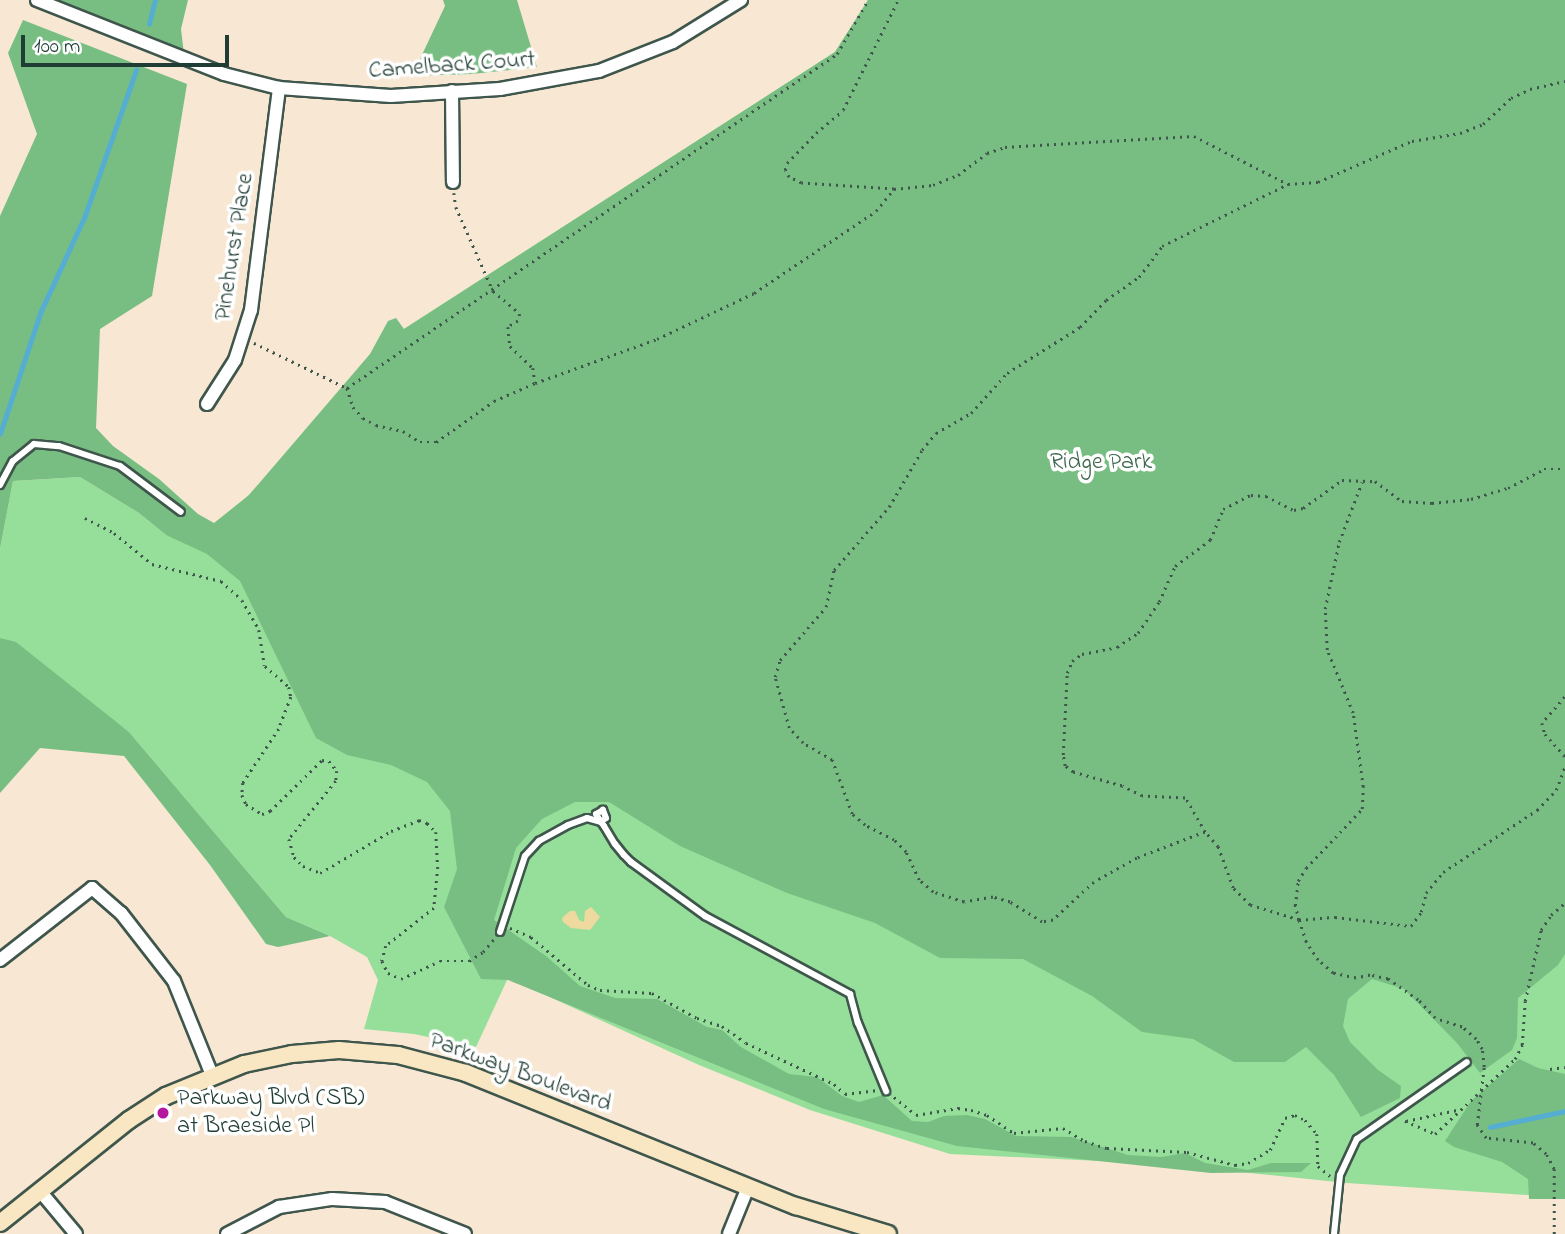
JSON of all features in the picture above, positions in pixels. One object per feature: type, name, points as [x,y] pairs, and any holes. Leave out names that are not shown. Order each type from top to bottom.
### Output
[{"type":"street","name":"Camelback Court","points":[[37,0],[192,63],[279,88],[391,96],[500,89],[599,71],[673,42],[741,0]]},
{"type":"street","name":"Pinehurst Place","points":[[207,404],[235,360],[251,310],[279,88]]},
{"type":"street","points":[[452,91],[453,182]]},
{"type":"street","points":[[0,960],[92,888],[121,913],[174,981],[212,1075]]},
{"type":"street","name":"Parkway Boulevard","points":[[0,1223],[147,1107],[212,1075],[265,1059],[320,1051],[372,1052],[421,1059],[466,1073],[826,1217],[888,1234]]},
{"type":"street","points":[[729,1234],[748,1187]]},
{"type":"street","points":[[40,1191],[76,1234]]},
{"type":"street","points":[[226,1234],[279,1207],[332,1199],[385,1202],[466,1234]]},
{"type":"lane","points":[[0,485],[13,461],[34,444],[58,446],[120,466],[181,512]]},
{"type":"lane","points":[[500,932],[525,856],[539,841],[596,814],[631,862],[705,916],[850,994],[858,1023],[886,1091]]},
{"type":"lane","points":[[587,818],[601,822]]},
{"type":"lane","points":[[1334,1234],[1340,1175],[1357,1139],[1467,1062]]},
{"type":"path","points":[[346,388],[493,291],[836,54],[868,0]]},
{"type":"path","points":[[898,0],[844,110],[816,133],[787,163],[785,170],[789,177],[801,183],[894,189],[933,185],[958,175],[987,153],[1005,147],[1194,135],[1288,184]]},
{"type":"path","points":[[1205,832],[1137,858],[1094,882],[1053,920],[1042,922],[1010,902],[993,897],[964,902],[949,900],[933,892],[919,880],[906,852],[894,840],[865,825],[852,814],[832,760],[803,743],[789,728],[775,677],[780,660],[826,607],[834,570],[889,507],[922,450],[936,433],[971,413],[1007,373],[1080,327],[1106,300],[1139,276],[1162,246],[1288,184],[1318,182],[1412,141],[1460,133],[1483,124],[1521,94],[1565,81]]},
{"type":"path","points":[[453,182],[456,207],[493,291],[520,314],[518,321],[508,327],[510,346],[533,369],[535,383]]},
{"type":"path","points":[[242,336],[346,388],[353,407],[363,418],[376,425],[403,431],[428,444],[436,442],[494,401],[535,383],[657,339],[754,293],[876,211],[894,189]]},
{"type":"path","points":[[1565,469],[1544,469],[1507,488],[1471,499],[1432,503],[1402,500],[1375,481],[1342,480],[1313,502],[1294,510],[1266,496],[1251,495],[1237,499],[1223,509],[1210,540],[1175,566],[1159,602],[1138,633],[1117,647],[1082,654],[1072,661],[1067,673],[1063,755],[1065,766],[1073,772],[1122,786],[1142,796],[1185,798],[1205,832],[1218,847],[1233,888],[1250,905],[1299,920],[1335,917],[1411,926],[1422,912],[1426,892],[1443,872],[1537,810],[1556,790],[1565,766]]},
{"type":"path","points":[[1363,481],[1339,542],[1325,609],[1327,650],[1353,713],[1363,787],[1362,809],[1297,881],[1295,906],[1306,942],[1318,961],[1333,973],[1356,978],[1370,975],[1388,979],[1418,1000],[1435,1018],[1462,1027],[1476,1039],[1482,1049],[1482,1088],[1477,1125],[1486,1138],[1533,1143],[1551,1162],[1555,1182],[1554,1234]]},
{"type":"path","points":[[85,518],[114,533],[152,564],[221,581],[242,600],[259,630],[265,666],[289,687],[292,697],[279,729],[243,783],[242,795],[246,804],[262,814],[270,811],[322,760],[329,761],[337,771],[336,781],[289,839],[294,857],[303,866],[320,873],[391,831],[419,820],[427,823],[436,832],[438,867],[435,908],[386,946],[382,961],[388,974],[401,979],[440,961],[469,961],[483,952],[500,932],[517,929],[531,937],[588,985],[600,990],[652,993],[698,1018],[722,1026],[746,1043],[834,1084],[845,1094],[886,1091],[916,1115],[958,1108],[971,1110],[987,1115],[1014,1133],[1063,1128],[1085,1141],[1107,1148],[1187,1153],[1235,1165],[1248,1163],[1270,1150],[1285,1118],[1295,1115],[1305,1120],[1317,1134],[1318,1166],[1322,1172],[1332,1177],[1340,1175]]},
{"type":"path","points":[[1565,697],[1542,723],[1545,734],[1565,756]]},
{"type":"path","points":[[1457,1110],[1405,1121],[1436,1134],[1457,1110],[1518,1054],[1522,1045],[1525,1001],[1541,930],[1551,915],[1565,904]]},
{"type":"path","points":[[1550,1069],[1565,1068]]},
{"type":"green space","points":[[51,0],[188,0],[181,29],[184,54]]},
{"type":"green space","points":[[443,0],[517,0],[537,67],[472,74],[412,76],[445,6]]},
{"type":"green space","name":"Ridge Park","points":[[868,0],[1565,0],[1565,1195],[1347,1183],[1163,1164],[950,1154],[810,1110],[699,1065],[508,978],[476,1047],[414,1034],[364,1029],[378,980],[367,957],[330,936],[286,917],[129,732],[0,638],[0,549],[13,481],[80,477],[139,513],[166,535],[214,532],[404,329],[835,52]]},
{"type":"green space","name":"Ridge Park","points":[[868,0],[1565,0],[1565,954],[1558,965],[1518,998],[1517,1038],[1512,1050],[1480,1073],[1457,1043],[1404,989],[1372,979],[1348,999],[1343,1026],[1350,1042],[1378,1070],[1401,1086],[1400,1098],[1361,1117],[1334,1075],[1306,1047],[1285,1062],[1234,1062],[1193,1039],[1142,1032],[1092,996],[1023,959],[940,958],[875,923],[787,893],[680,846],[609,802],[575,802],[542,819],[516,848],[494,920],[546,956],[580,986],[615,998],[657,999],[707,1027],[722,1030],[741,1047],[789,1074],[817,1077],[842,1096],[859,1102],[883,1095],[912,1121],[928,1122],[944,1116],[967,1115],[985,1119],[1016,1136],[1071,1137],[1128,1155],[1161,1157],[1185,1153],[1205,1163],[1248,1170],[1271,1163],[1311,1163],[1301,1172],[1211,1173],[957,1146],[824,1109],[508,980],[481,979],[444,907],[457,869],[450,811],[427,782],[391,765],[347,755],[316,738],[240,581],[207,554],[166,535],[139,513],[80,477],[13,481],[0,549],[0,216],[37,134],[8,53],[23,20],[187,84],[152,296],[100,329],[96,428],[113,446],[159,479],[198,514],[214,523],[249,495],[370,354],[388,321],[396,318],[404,329],[835,52]]},
{"type":"green space","points":[[0,638],[16,642],[129,732],[286,917],[330,936],[278,947],[266,944],[210,865],[124,756],[40,748],[0,793]]},
{"type":"green space","points":[[1519,1059],[1538,1068],[1565,1074],[1565,1199],[1529,1199],[1528,1179],[1502,1162],[1454,1147],[1445,1141],[1471,1101]]},
{"type":"sand","points":[[591,907],[600,917],[590,930],[571,928],[563,922],[562,918],[570,911],[575,911],[579,920],[584,922],[585,911]]},
{"type":"waterway","points":[[149,24],[155,0]]},
{"type":"waterway","points":[[0,434],[41,311],[84,218],[136,70]]},
{"type":"waterway","points":[[1490,1127],[1565,1111]]},
{"type":"place","name":"Parkway Blvd (SB) at Braeside Pl","points":[[163,1113]]}]
